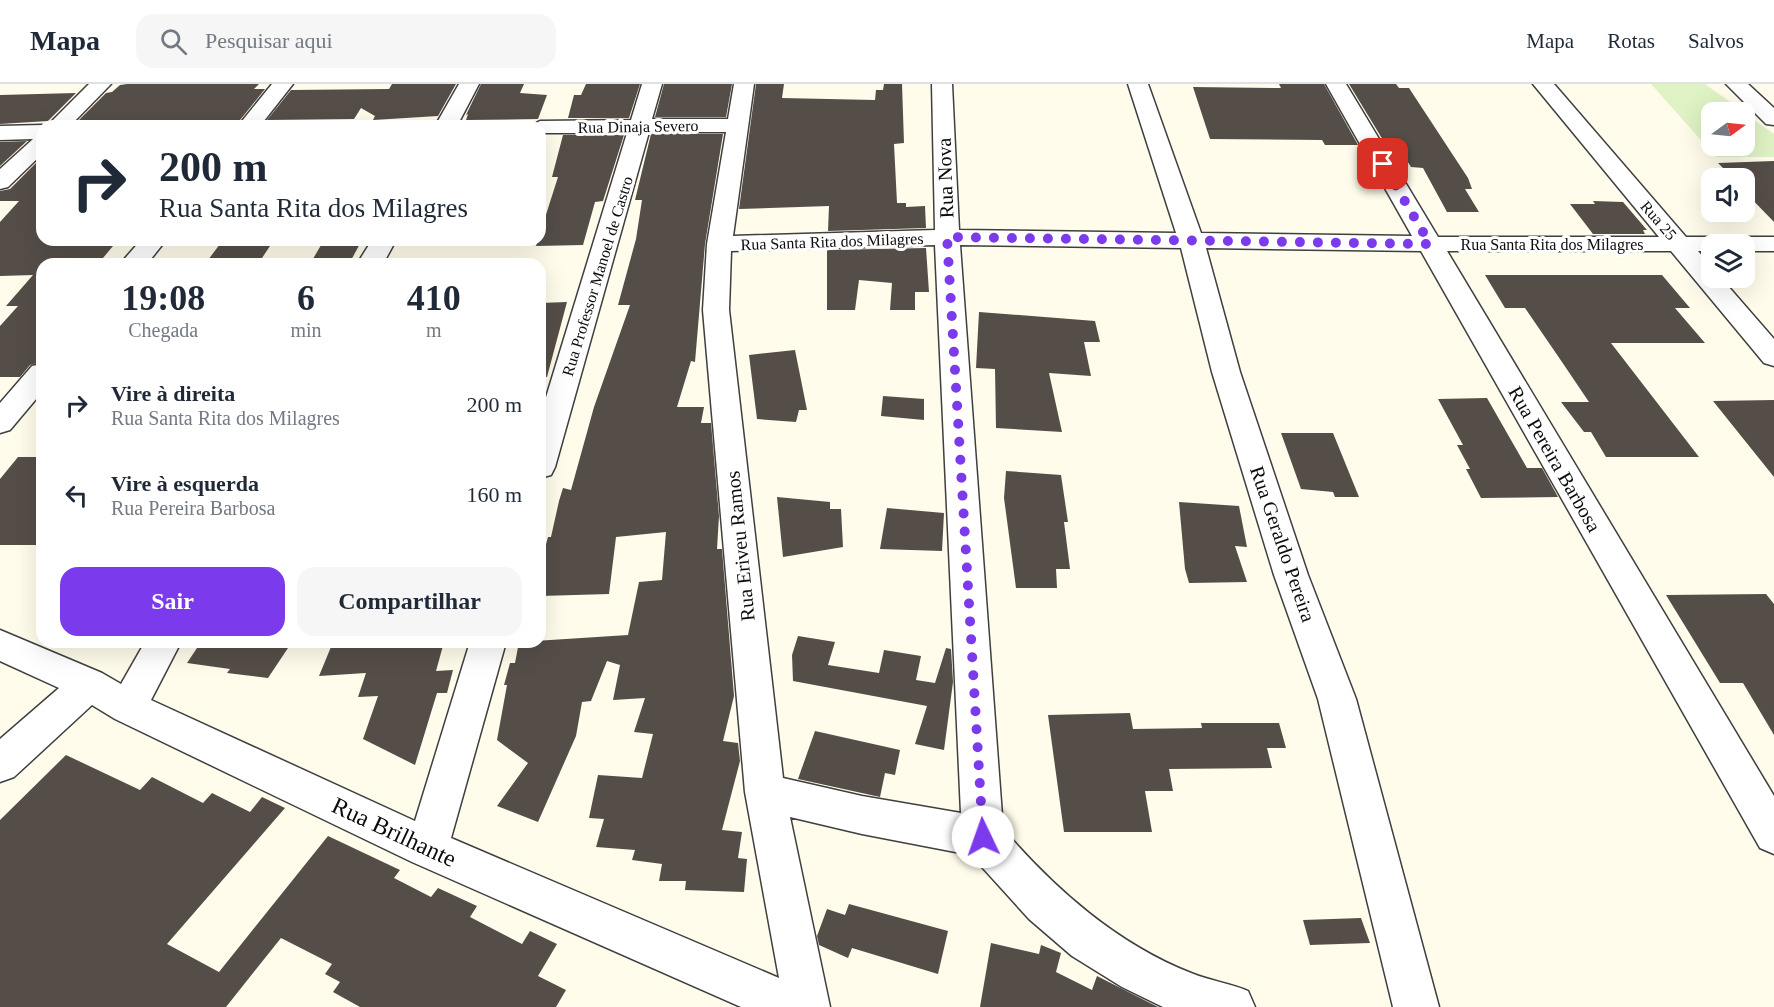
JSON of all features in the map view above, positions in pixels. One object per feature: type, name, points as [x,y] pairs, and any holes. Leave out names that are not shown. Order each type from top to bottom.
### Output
[{"type":"street","points":[[64,120],[101,84]]},
{"type":"street","points":[[254,120],[284,84]]},
{"type":"street","points":[[449,120],[469,84]]},
{"type":"street","name":"Rua Professor Manoel de Castro","points":[[546,447],[642,125],[652,84]]},
{"type":"street","name":"Rua Eriveu Ramos","points":[[744,84],[719,244],[716,310],[765,792],[807,1007]]},
{"type":"street","name":"Rua Nova","points":[[942,84],[947,237],[983,837]]},
{"type":"street","name":"Rua Geraldo Pereira","points":[[1138,84],[1191,240],[1226,372],[1291,575],[1337,699],[1416,1007]]},
{"type":"street","name":"Rua Pereira Barbosa","points":[[1336,84],[1774,834]]},
{"type":"street","name":"Rua 25","points":[[1543,84],[1774,357]]},
{"type":"street","points":[[1736,84],[1774,119]]},
{"type":"street","name":"Rua Dinaja Severo","points":[[546,127],[737,125]]},
{"type":"street","points":[[0,133],[36,132]]},
{"type":"street","points":[[0,182],[36,148]]},
{"type":"street","name":"Rua Santa Rita dos Milagres","points":[[719,244],[947,237],[1430,244],[1774,244]]},
{"type":"street","points":[[139,258],[149,246]]},
{"type":"street","points":[[0,423],[36,380]]},
{"type":"street","name":"Rua Brilhante","points":[[0,645],[90,684],[128,706],[427,848],[794,1007]]},
{"type":"street","points":[[128,706],[161,648]]},
{"type":"street","points":[[427,848],[486,648]]},
{"type":"street","points":[[0,764],[90,684]]},
{"type":"street","points":[[765,792],[862,815],[983,837],[1038,899],[1080,937],[1138,973],[1180,991],[1232,1007]]},
{"type":"green space","points":[[1651,84],[1705,84],[1730,102],[1701,102],[1701,140]]},
{"type":"green space","points":[[1755,121],[1774,134],[1774,157],[1716,157],[1755,156]]},
{"type":"building","points":[[259,84],[254,89],[265,89],[240,120],[79,120],[106,93],[112,92],[120,85]]},
{"type":"building","points":[[392,84],[456,84],[438,116],[373,120],[375,116],[361,108],[354,119],[267,120],[291,90],[389,89]]},
{"type":"building","points":[[481,84],[524,84],[520,93],[547,95],[538,119],[466,120],[468,114],[466,115]]},
{"type":"building","points":[[586,84],[640,84],[629,118],[568,118],[574,95],[581,95]]},
{"type":"building","points":[[664,84],[732,84],[726,117],[655,117]]},
{"type":"building","points":[[756,84],[784,84],[782,98],[875,100],[876,90],[883,90],[884,84],[902,84],[904,143],[894,144],[897,203],[906,203],[906,207],[925,206],[926,228],[828,231],[829,206],[739,209]]},
{"type":"building","points":[[1279,84],[1324,84],[1358,145],[1325,145],[1322,140],[1210,139],[1193,87],[1281,88]]},
{"type":"building","points":[[1349,84],[1396,84],[1399,88],[1409,88],[1468,178],[1472,189],[1465,189],[1479,212],[1447,212],[1423,168],[1411,167],[1399,148],[1386,145]]},
{"type":"building","points":[[76,93],[49,120],[0,124],[0,95]]},
{"type":"building","points":[[651,134],[723,134],[705,244],[695,362],[691,361],[677,407],[704,407],[701,423],[711,423],[719,516],[717,549],[722,549],[734,696],[723,741],[738,743],[740,761],[722,830],[742,832],[738,858],[747,859],[744,892],[685,890],[686,881],[659,881],[662,864],[632,860],[635,850],[596,847],[604,819],[589,818],[598,775],[642,778],[653,734],[634,732],[645,698],[613,700],[620,665],[607,661],[591,701],[582,702],[576,736],[538,822],[497,806],[528,763],[497,740],[507,685],[504,685],[510,663],[515,663],[518,648],[546,648],[546,640],[628,635],[639,582],[662,580],[666,532],[616,537],[609,594],[546,596],[548,537],[551,537],[563,488],[571,490],[594,407],[630,305],[618,305],[636,239],[642,200],[635,200]]},
{"type":"building","points":[[563,135],[624,135],[603,201],[595,202],[583,245],[546,246],[546,215],[558,177],[552,177]]},
{"type":"building","points":[[27,141],[0,166],[0,142]]},
{"type":"building","points":[[1774,161],[1774,222],[1755,202],[1755,168],[1723,168],[1718,163]]},
{"type":"building","points":[[36,163],[36,246],[113,246],[103,258],[36,258],[36,364],[30,365],[20,377],[0,377],[0,326],[18,306],[6,306],[33,275],[0,276],[0,222],[19,201],[0,201],[0,191],[10,189]]},
{"type":"building","points":[[1593,201],[1623,202],[1647,230],[1643,230],[1645,234],[1593,234],[1570,204],[1595,204]]},
{"type":"building","points":[[218,246],[270,246],[262,258],[210,258]]},
{"type":"building","points":[[320,246],[359,246],[352,258],[314,258]]},
{"type":"building","points":[[926,248],[929,292],[915,292],[915,310],[890,310],[892,283],[859,280],[855,310],[827,310],[827,250]]},
{"type":"building","points":[[1485,275],[1662,275],[1690,308],[1675,308],[1705,343],[1611,343],[1699,457],[1606,457],[1591,432],[1584,432],[1561,402],[1589,402],[1525,308],[1505,308]]},
{"type":"building","points":[[567,302],[547,377],[546,377],[546,303]]},
{"type":"building","points":[[979,312],[1095,321],[1100,342],[1084,342],[1091,376],[1049,373],[1062,432],[996,428],[995,369],[976,368]]},
{"type":"building","points":[[795,350],[807,410],[799,410],[796,422],[757,419],[749,355]]},
{"type":"building","points":[[883,396],[924,399],[924,420],[881,416]]},
{"type":"building","points":[[1487,398],[1527,468],[1542,468],[1558,497],[1481,498],[1466,469],[1470,469],[1457,445],[1463,445],[1438,399]]},
{"type":"building","points":[[1774,400],[1774,477],[1713,401]]},
{"type":"building","points":[[1281,433],[1333,433],[1359,497],[1335,497],[1333,492],[1301,489]]},
{"type":"building","points":[[18,457],[36,457],[36,545],[0,545],[0,479]]},
{"type":"building","points":[[1006,471],[1061,475],[1068,522],[1064,522],[1070,569],[1056,569],[1057,588],[1016,588],[1004,498]]},
{"type":"building","points":[[777,497],[830,502],[830,509],[841,509],[843,547],[783,557]]},
{"type":"building","points":[[1179,502],[1239,506],[1247,547],[1235,546],[1247,582],[1189,583],[1185,569]]},
{"type":"building","points":[[887,508],[944,513],[942,551],[880,549]]},
{"type":"building","points":[[1766,594],[1774,604],[1774,735],[1743,683],[1720,683],[1666,595]]},
{"type":"building","points":[[798,636],[835,642],[828,665],[879,673],[884,650],[921,656],[916,680],[935,683],[946,648],[951,649],[953,682],[944,750],[915,744],[927,706],[793,681],[792,655]]},
{"type":"building","points":[[197,648],[288,648],[268,678],[227,673],[230,669],[187,663]]},
{"type":"building","points":[[331,648],[442,648],[436,671],[453,670],[447,693],[437,693],[415,765],[363,739],[378,696],[358,697],[366,673],[319,676]]},
{"type":"building","points":[[1130,713],[1133,729],[1202,728],[1201,723],[1279,723],[1286,748],[1267,748],[1272,768],[1169,769],[1173,791],[1145,791],[1152,832],[1064,832],[1048,715]]},
{"type":"building","points":[[815,731],[900,750],[895,775],[885,773],[880,797],[798,779]]},
{"type":"building","points":[[66,755],[140,790],[152,777],[203,803],[212,793],[250,812],[262,797],[285,808],[167,944],[219,972],[328,836],[400,870],[394,878],[431,897],[438,888],[477,906],[470,917],[522,944],[530,931],[557,944],[538,976],[566,990],[556,1007],[360,1007],[333,992],[340,982],[325,974],[332,964],[281,938],[226,1007],[0,1007],[0,820]]},
{"type":"building","points":[[849,904],[948,931],[938,974],[852,948],[848,958],[819,945],[817,936],[827,909],[845,915]]},
{"type":"building","points":[[1361,918],[1370,943],[1310,945],[1303,920]]},
{"type":"building","points":[[991,943],[1039,954],[1041,945],[1061,953],[1056,972],[1092,990],[1097,976],[1158,1007],[980,1007]]},
{"type":"route","points":[[983,837],[947,237],[1430,244],[1383,164]]}]
